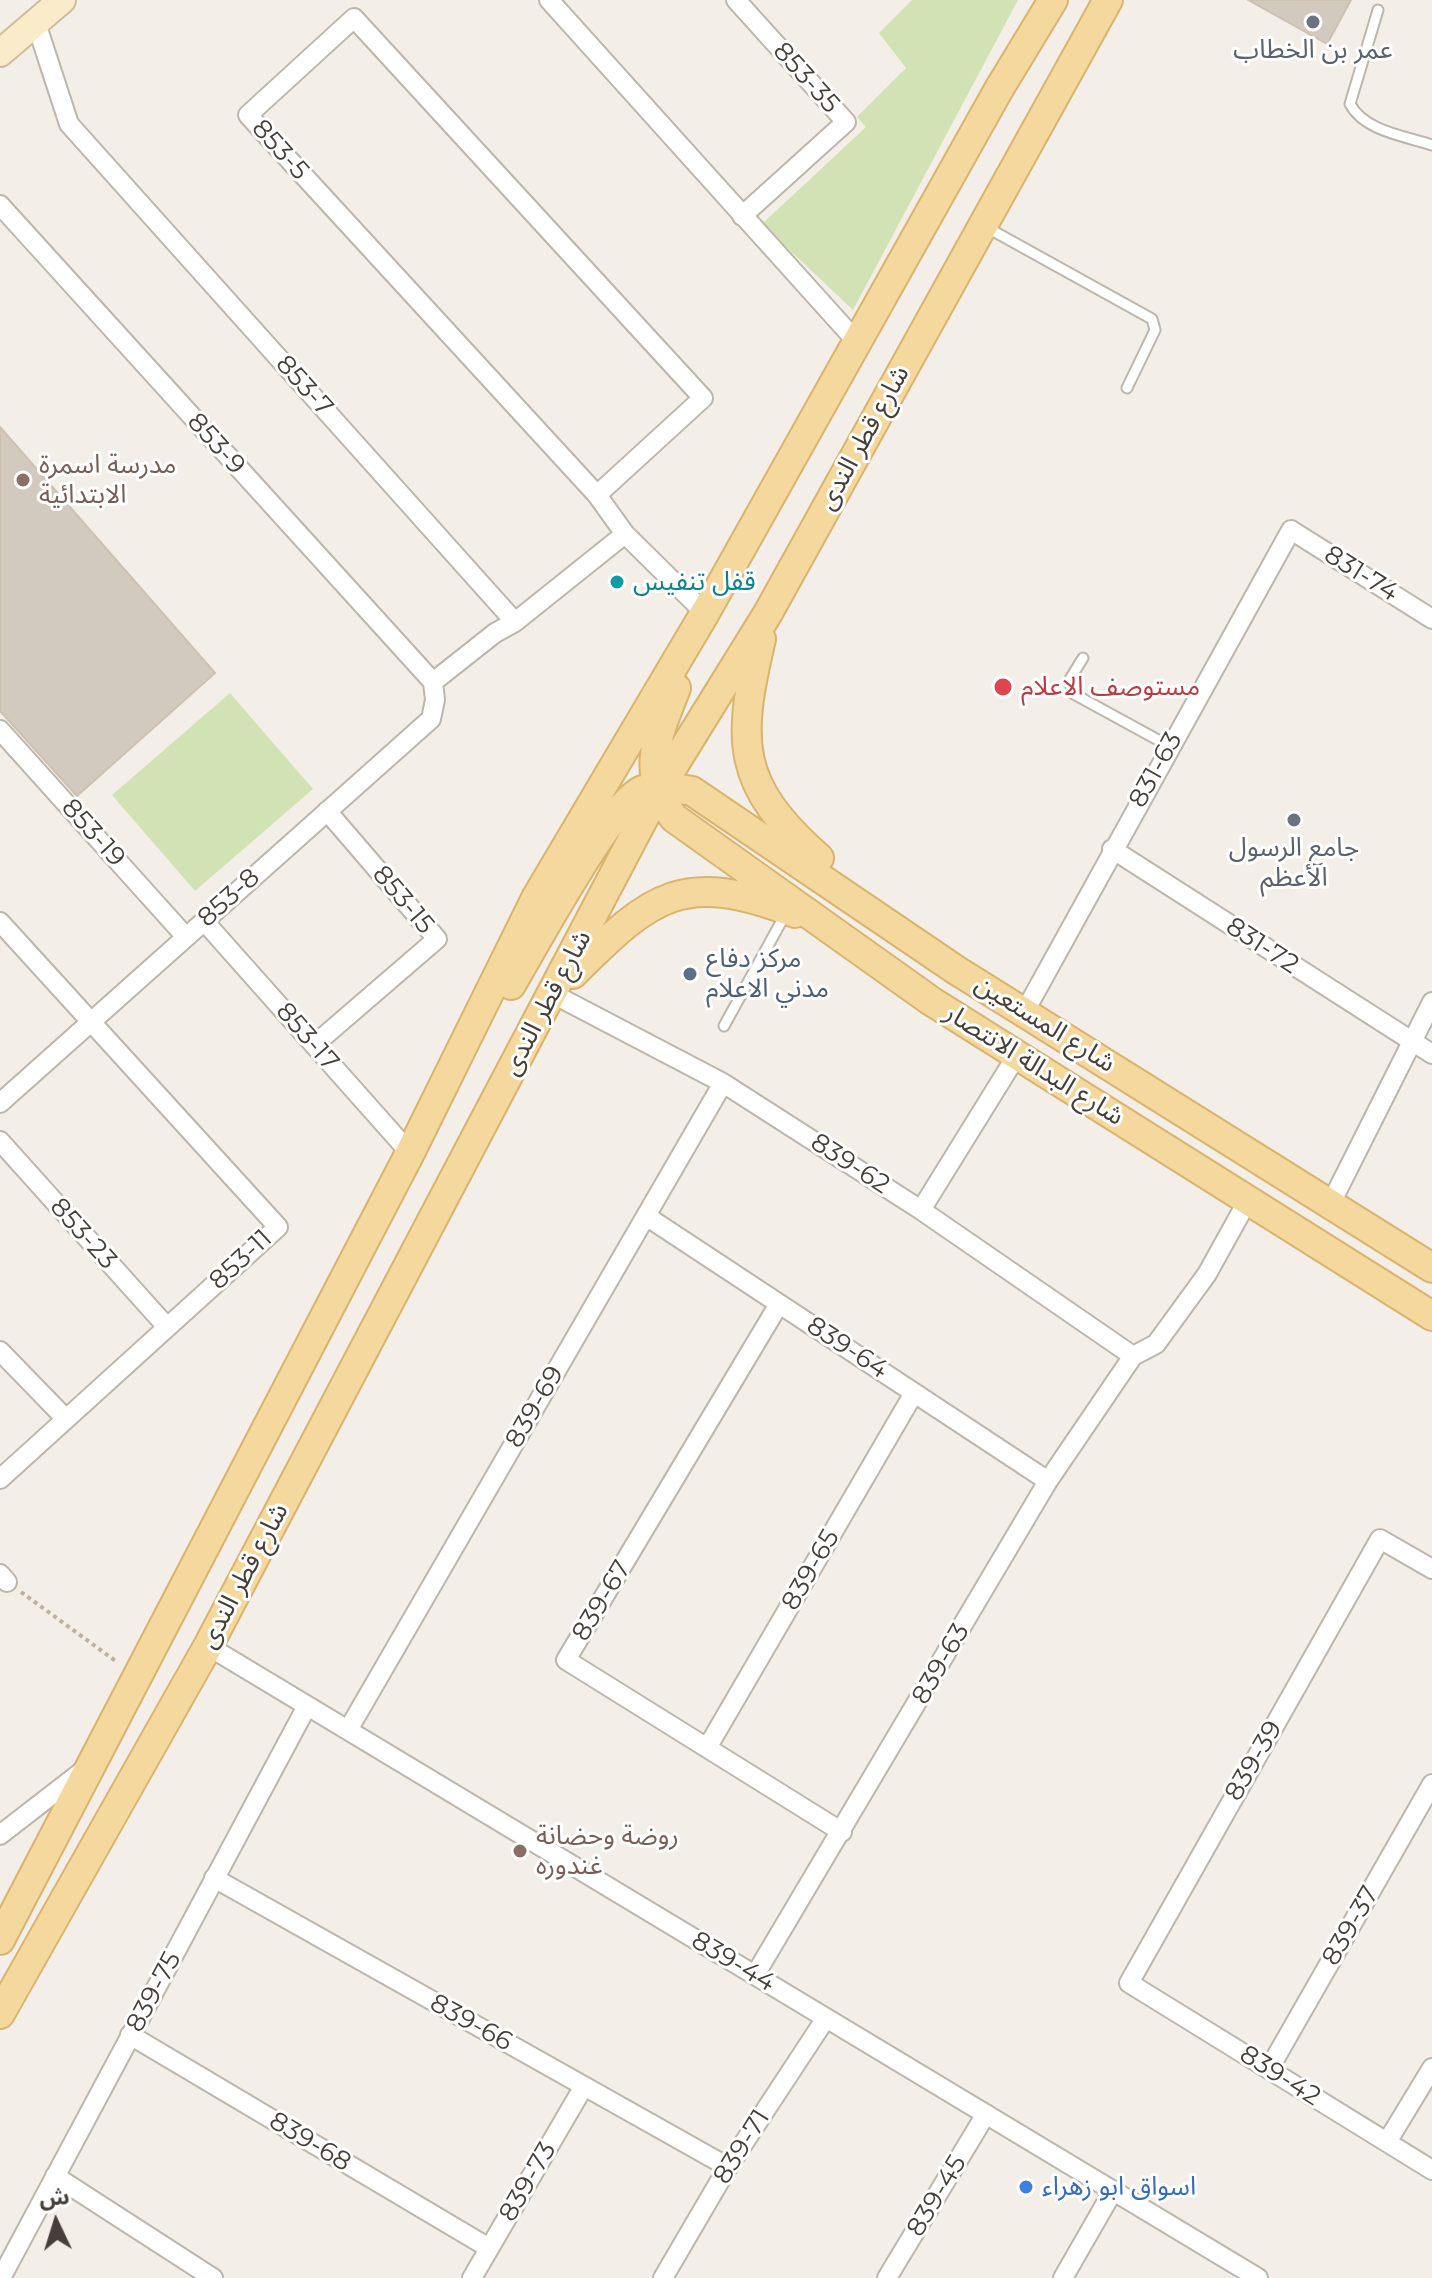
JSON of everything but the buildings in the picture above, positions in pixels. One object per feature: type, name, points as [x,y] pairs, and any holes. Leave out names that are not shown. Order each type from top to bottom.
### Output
[{"type":"main road","points":[[0,53],[62,0]]},
{"type":"main road","name":"شارع قطر الندى","points":[[0,1940],[410,1153],[536,898],[705,613],[1053,0]]},
{"type":"main road","name":"شارع قطر الندى","points":[[0,2014],[134,1772],[208,1646],[659,789],[768,613],[1109,2]]},
{"type":"main road","points":[[410,1153],[615,813],[641,790],[659,789],[653,768],[654,744],[705,613]]},
{"type":"main road","points":[[768,613],[744,723],[748,764],[785,829],[903,933]]},
{"type":"main road","name":"شارع البدالة الانتصار","points":[[659,789],[663,805],[674,818],[931,1001],[1432,1316]]},
{"type":"main road","name":"شارع المستعين","points":[[659,789],[692,791],[956,970],[1432,1268]]},
{"type":"main road","points":[[553,994],[625,922],[659,900],[712,890],[787,910],[828,926]]},
{"type":"main road","points":[[931,1001],[956,970]]},
{"type":"main road","points":[[114,1809],[89,1767],[112,1767],[121,1772],[134,1772]]},
{"type":"street","points":[[549,0],[857,342]]},
{"type":"street","name":"853-35","points":[[736,0],[846,122],[742,216]]},
{"type":"street","name":"853-5","points":[[354,18],[703,398],[597,495],[248,115],[354,18]]},
{"type":"street","name":"853-7","points":[[36,23],[69,124],[515,622]]},
{"type":"street","name":"853-9","points":[[0,205],[433,682]]},
{"type":"street","points":[[597,495],[625,534],[705,613]]},
{"type":"street","name":"831-74","points":[[1291,530],[1432,619]]},
{"type":"street","name":"831-63","points":[[1025,1011],[1291,530]]},
{"type":"street","points":[[433,682],[515,622],[625,534]]},
{"type":"street","name":"853-8","points":[[0,1103],[431,719],[435,700],[433,682]]},
{"type":"street","name":"853-19","points":[[0,730],[186,937]]},
{"type":"street","name":"853-15","points":[[314,1045],[437,939],[327,811]]},
{"type":"street","name":"831-72","points":[[1112,849],[1432,1054]]},
{"type":"street","name":"853-17","points":[[204,921],[410,1153]]},
{"type":"street","points":[[0,922],[90,1022]]},
{"type":"street","name":"839-62","points":[[553,994],[723,1083],[921,1210],[1133,1356]]},
{"type":"street","points":[[1331,1203],[1432,1002]]},
{"type":"street","name":"853-11","points":[[0,1479],[278,1227],[90,1022]]},
{"type":"street","points":[[921,1210],[1017,1055]]},
{"type":"street","name":"839-69","points":[[348,1730],[723,1083]]},
{"type":"street","name":"853-23","points":[[0,1141],[167,1327]]},
{"type":"street","name":"839-63","points":[[755,1975],[1048,1481],[1133,1356],[1156,1344],[1207,1274],[1248,1200]]},
{"type":"street","name":"839-64","points":[[646,1216],[1048,1481]]},
{"type":"street","name":"839-67","points":[[779,1304],[566,1660],[842,1832]]},
{"type":"street","points":[[0,1351],[66,1419]]},
{"type":"street","name":"839-65","points":[[707,1748],[914,1393]]},
{"type":"street","name":"839-39","points":[[1129,1983],[1380,1539],[1432,1569]]},
{"type":"street","name":"839-44","points":[[208,1646],[1258,2278]]},
{"type":"street","name":"839-75","points":[[1,2278],[307,1706]]},
{"type":"street","points":[[0,1835],[89,1767]]},
{"type":"street","name":"839-37","points":[[1269,2069],[1432,1784]]},
{"type":"street","name":"839-66","points":[[214,1878],[728,2167]]},
{"type":"street","name":"839-42","points":[[1129,1983],[1432,2170]]},
{"type":"street","name":"839-71","points":[[663,2278],[728,2167],[826,2018]]},
{"type":"street","name":"839-68","points":[[130,2035],[489,2248]]},
{"type":"street","points":[[1387,2142],[1432,2068]]},
{"type":"street","name":"839-73","points":[[472,2278],[584,2086]]},
{"type":"street","name":"839-45","points":[[887,2278],[986,2114]]},
{"type":"street","points":[[55,2176],[213,2278]]},
{"type":"street","points":[[1063,2278],[1113,2191]]},
{"type":"lane","points":[[1378,10],[1350,104],[1355,115],[1369,124],[1432,145]]},
{"type":"lane","points":[[983,225],[1152,319],[1155,330],[1127,388]]},
{"type":"lane","points":[[1083,658],[1070,679],[1072,693],[1169,746]]},
{"type":"lane","points":[[724,1026],[787,910]]},
{"type":"path","points":[[4,1578],[137,1676]]},
{"type":"green space","points":[[912,0],[1018,0],[853,310],[762,224],[866,127],[857,117],[906,68],[879,33]]},
{"type":"green space","points":[[230,693],[313,789],[195,891],[112,795]]},
{"type":"place","name":"عمر بن الخطاب","points":[[1313,22]]},
{"type":"place","name":"مدرسة اسمرة الابتدائية","points":[[23,480]]},
{"type":"place","name":"قفل تنفيس","points":[[617,582]]},
{"type":"place","name":"مستوصف الاعلام","points":[[1003,687]]},
{"type":"place","name":"جامع الرسول الأعظم","points":[[1294,820]]},
{"type":"place","name":"مركز دفاع مدني الاعلام","points":[[690,974]]},
{"type":"place","name":"روضة وحضانة غندوره","points":[[520,1851]]},
{"type":"place","name":"اسواق ابو زهراء","points":[[1026,2187]]}]
